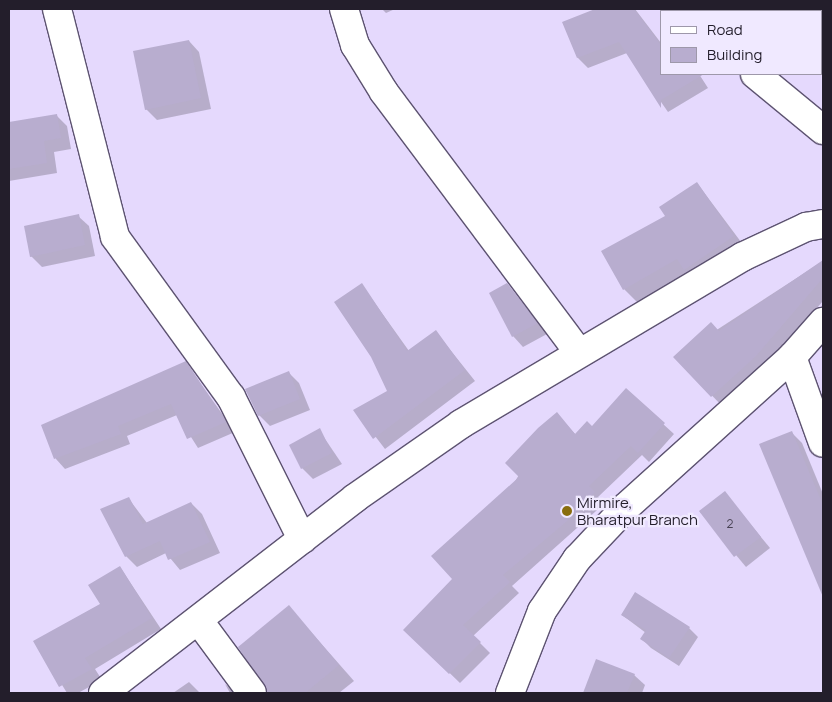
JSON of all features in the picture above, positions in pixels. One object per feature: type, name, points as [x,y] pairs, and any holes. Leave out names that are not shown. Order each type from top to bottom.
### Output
[{"type":"street","points":[[57,9],[115,237],[231,397],[302,539]]},
{"type":"street","points":[[344,9],[355,45],[384,92],[578,351]]},
{"type":"street","points":[[756,75],[823,130]]},
{"type":"street","points":[[103,693],[199,621],[302,539],[461,424],[578,351],[742,257],[806,227],[823,224]]},
{"type":"street","points":[[510,693],[542,611],[577,559],[626,506],[792,357],[823,322]]},
{"type":"street","points":[[792,357],[823,443]]},
{"type":"street","points":[[199,621],[252,693]]},
{"type":"building","points":[[595,9],[634,9],[660,44],[660,75],[702,75],[661,100],[661,108],[619,42],[577,58],[562,22]]},
{"type":"building","points":[[189,40],[201,98],[145,110],[133,51]]},
{"type":"building","points":[[57,114],[61,138],[44,141],[47,163],[9,169],[9,122]]},
{"type":"building","points":[[697,182],[734,236],[684,270],[677,259],[623,290],[601,251],[665,216],[659,207]]},
{"type":"building","points":[[79,214],[85,245],[30,257],[24,226]]},
{"type":"building","points":[[823,260],[823,278],[756,356],[711,397],[673,357],[711,322],[719,331]]},
{"type":"building","points":[[362,283],[407,351],[436,330],[465,370],[373,439],[353,410],[387,391],[371,357],[334,302]]},
{"type":"building","points":[[507,283],[538,323],[512,337],[489,293]]},
{"type":"building","points":[[186,361],[226,422],[187,439],[171,404],[118,426],[121,434],[54,459],[41,425]]},
{"type":"building","points":[[289,371],[300,399],[258,416],[245,389]]},
{"type":"building","points":[[626,388],[665,423],[638,453],[631,446],[589,486],[595,492],[566,522],[503,575],[510,582],[463,625],[481,642],[449,674],[403,630],[452,579],[431,556],[519,477],[505,463],[538,428],[557,412],[575,434],[587,421],[592,426]]},
{"type":"building","points":[[320,428],[332,453],[301,469],[289,445]]},
{"type":"building","points":[[792,431],[823,505],[823,597],[759,444]]},
{"type":"building","points":[[725,491],[761,537],[734,557],[699,511]]},
{"type":"building","points":[[129,497],[143,524],[191,502],[210,542],[168,560],[160,541],[125,557],[100,509]]},
{"type":"building","points":[[120,566],[152,618],[85,658],[92,669],[59,687],[33,641],[100,604],[88,585]]},
{"type":"building","points":[[635,592],[690,627],[669,658],[640,639],[646,630],[621,615]]},
{"type":"building","points":[[289,605],[339,665],[305,693],[267,693],[238,647]]},
{"type":"building","points":[[596,659],[635,674],[627,693],[583,693]]},
{"type":"place","name":"Mirmire, Bharatpur Branch","points":[[567,511]]}]
